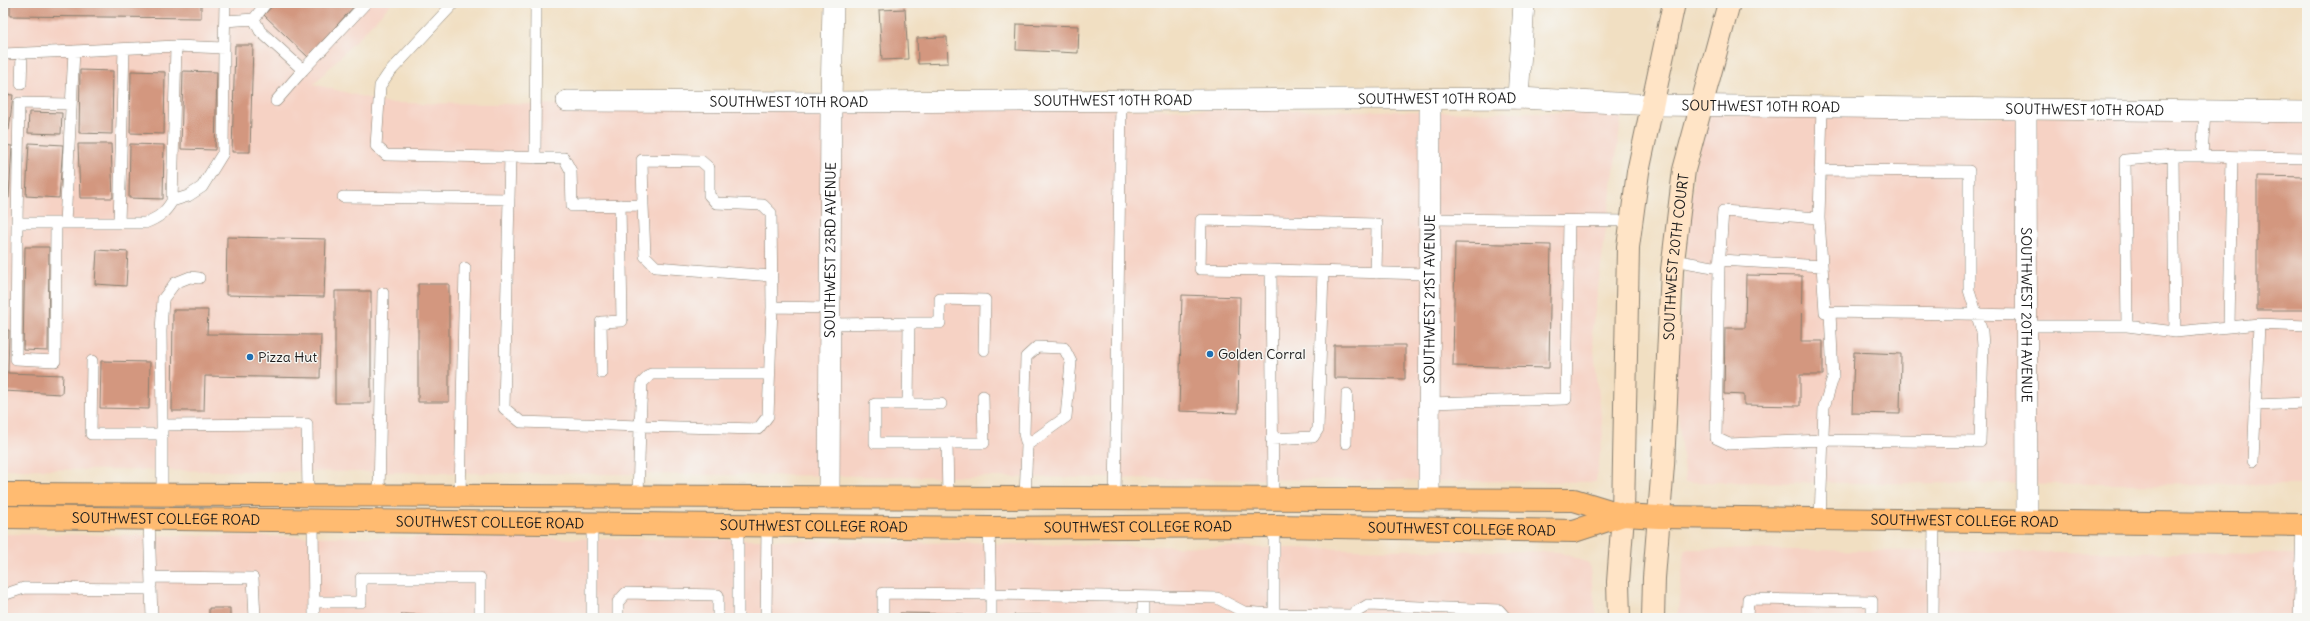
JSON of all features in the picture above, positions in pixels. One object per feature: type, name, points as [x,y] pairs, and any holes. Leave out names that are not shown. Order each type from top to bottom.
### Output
[{"type":"main road","points":[[1619,618],[1618,582],[1623,515],[1628,248],[1638,172],[1654,105],[1674,3]]},
{"type":"main road","name":"SOUTHWEST 20TH COURT","points":[[1653,618],[1654,578],[1659,517],[1673,260],[1684,170],[1730,3]]},
{"type":"main road","name":"SOUTHWEST COLLEGE ROAD","points":[[3,494],[162,496],[308,494],[379,496],[1574,500],[1623,515],[1659,517],[2304,525]]},
{"type":"main road","name":"SOUTHWEST COLLEGE ROAD","points":[[3,517],[592,522],[767,526],[989,528],[1274,526],[1574,531],[1623,515]]},
{"type":"street","name":"SOUTHWEST 23RD AVENUE","points":[[829,498],[833,3]]},
{"type":"street","points":[[1518,98],[1524,3]]},
{"type":"street","name":"SOUTHWEST 10TH ROAD","points":[[567,101],[831,102],[1518,98],[1654,105],[2307,112]]},
{"type":"street","name":"SOUTHWEST 21ST AVENUE","points":[[1429,500],[1430,99]]},
{"type":"street","name":"SOUTHWEST 20TH AVENUE","points":[[2026,109],[2027,521]]},
{"type":"lane","points":[[172,201],[188,196],[202,187],[223,153],[225,3]]},
{"type":"lane","points":[[225,21],[254,19],[266,3]]},
{"type":"lane","points":[[276,102],[303,70],[366,3]]},
{"type":"lane","points":[[454,3],[388,74],[380,86],[376,146],[386,156],[564,158],[571,171],[572,206],[643,205]]},
{"type":"lane","points":[[535,158],[536,3]]},
{"type":"lane","points":[[254,19],[260,30],[303,70]]},
{"type":"lane","points":[[3,54],[176,46],[224,48]]},
{"type":"lane","points":[[17,223],[145,222],[157,219],[167,210],[172,201],[176,46]]},
{"type":"lane","points":[[119,222],[124,49]]},
{"type":"lane","points":[[70,104],[19,103],[16,359],[55,361],[60,223],[70,104],[74,51]]},
{"type":"lane","points":[[22,54],[22,84]]},
{"type":"lane","points":[[1115,499],[1121,101]]},
{"type":"lane","points":[[1822,107],[1818,218],[1825,312],[1976,314],[2027,320],[2126,326],[2175,332],[2259,324],[2307,326]]},
{"type":"lane","points":[[2202,156],[2205,111]]},
{"type":"lane","points":[[2126,326],[2125,160],[2173,156],[2307,158]]},
{"type":"lane","points":[[2173,156],[2175,332]]},
{"type":"lane","points":[[510,157],[504,408],[521,422],[758,429],[768,416],[772,307],[771,213],[762,205],[716,203],[709,195],[709,168],[701,161],[642,160],[645,256],[656,267],[771,276]]},
{"type":"lane","points":[[2229,327],[2232,157]]},
{"type":"lane","points":[[1818,218],[1723,212],[1719,264],[1716,438],[1729,444],[1823,440],[1980,442],[1983,346],[1982,332],[1969,290],[1969,171],[1820,170]]},
{"type":"lane","points":[[343,197],[509,199]]},
{"type":"lane","points":[[602,373],[601,322],[622,322],[620,206]]},
{"type":"lane","points":[[1430,219],[1631,221]]},
{"type":"lane","points":[[1376,273],[1377,224],[1201,220],[1200,269],[1270,270],[1323,272],[1376,273],[1429,274]]},
{"type":"lane","points":[[1429,403],[1566,399],[1569,221]]},
{"type":"lane","points":[[1673,260],[1719,264],[1822,266]]},
{"type":"lane","points":[[460,496],[465,268]]},
{"type":"lane","points":[[1270,270],[1271,439],[1273,500]]},
{"type":"lane","points":[[1271,439],[1313,437],[1318,429],[1323,272]]},
{"type":"lane","points":[[162,496],[161,331],[163,299],[176,283],[190,277],[199,278]]},
{"type":"lane","points":[[379,496],[383,293]]},
{"type":"lane","points":[[772,307],[831,316],[909,323],[940,323],[940,299],[985,300],[984,350]]},
{"type":"lane","points":[[1820,519],[1824,407],[1833,378],[1830,312]]},
{"type":"lane","points":[[908,404],[909,323]]},
{"type":"lane","points":[[2253,461],[2259,324]]},
{"type":"lane","points":[[1025,499],[1027,445],[1024,434],[1026,357],[1038,347],[1064,348],[1071,362],[1066,417],[1027,445]]},
{"type":"lane","points":[[92,361],[91,434],[162,429],[307,424],[308,494]]},
{"type":"lane","points":[[638,497],[642,383],[650,374],[769,374]]},
{"type":"lane","points":[[1346,443],[1347,394]]},
{"type":"lane","points":[[941,404],[875,404],[875,443],[984,443],[983,396]]},
{"type":"lane","points":[[2255,405],[2307,403]]},
{"type":"lane","points":[[947,443],[948,498]]},
{"type":"lane","points":[[149,518],[152,618]]},
{"type":"lane","points":[[313,520],[314,618]]},
{"type":"lane","points":[[1933,618],[1934,520]]},
{"type":"lane","points":[[592,522],[592,618]]},
{"type":"lane","points":[[738,525],[738,618]]},
{"type":"lane","points":[[2300,618],[2304,525]]},
{"type":"lane","points":[[766,618],[767,526]]},
{"type":"lane","points":[[1273,616],[1274,526]]},
{"type":"lane","points":[[989,528],[991,618]]},
{"type":"lane","points":[[151,577],[253,578],[255,618]]},
{"type":"lane","points":[[314,602],[362,602],[361,578],[480,578],[480,618]]},
{"type":"lane","points":[[3,595],[24,588],[151,589]]},
{"type":"lane","points":[[618,618],[618,602],[626,593],[718,595],[718,618]]},
{"type":"lane","points":[[883,618],[883,593],[1217,598],[1244,612],[1273,616],[1350,615],[1368,605],[1499,610],[1506,618]]},
{"type":"lane","points":[[1143,598],[1143,618]]},
{"type":"lane","points":[[1747,618],[1748,599],[1784,605],[1840,605],[1872,600],[1872,618]]},
{"type":"shaded area","points":[[3,3],[392,3],[314,84],[386,103],[1622,113],[1592,331],[1603,434],[1596,482],[3,469]]},
{"type":"shaded area","points":[[1710,114],[2307,119],[2307,485],[1685,482],[1676,395],[1677,360],[1694,169]]},
{"type":"shaded area","points":[[3,534],[751,540],[1559,552],[1589,563],[1597,618],[3,618]]},
{"type":"shaded area","points":[[1685,549],[2307,554],[2307,618],[1677,618]]},
{"type":"building","points":[[10,3],[201,3],[201,18],[10,16]]},
{"type":"building","points":[[275,3],[357,3],[308,57],[264,15]]},
{"type":"building","points":[[905,9],[908,59],[882,60],[879,10]]},
{"type":"building","points":[[1017,24],[1079,26],[1078,53],[1016,50]]},
{"type":"building","points":[[947,37],[948,63],[918,64],[917,38]]},
{"type":"building","points":[[235,45],[253,45],[250,152],[232,152]]},
{"type":"building","points":[[80,70],[113,71],[112,134],[79,133]]},
{"type":"building","points":[[131,71],[165,72],[164,134],[130,133]]},
{"type":"building","points":[[183,71],[217,72],[215,150],[181,149]]},
{"type":"building","points":[[3,94],[13,95],[9,130],[3,129]]},
{"type":"building","points":[[29,112],[62,113],[61,134],[28,133]]},
{"type":"building","points":[[29,143],[63,145],[59,198],[26,196]]},
{"type":"building","points":[[78,144],[111,144],[113,198],[80,198]]},
{"type":"building","points":[[130,144],[164,145],[163,199],[129,198]]},
{"type":"building","points":[[3,145],[12,146],[9,198],[3,198]]},
{"type":"building","points":[[2257,176],[2307,177],[2307,310],[2257,310]]},
{"type":"building","points":[[227,237],[326,239],[324,297],[226,295]]},
{"type":"building","points":[[1455,243],[1551,245],[1549,368],[1453,366]]},
{"type":"building","points":[[25,247],[49,247],[48,351],[23,350]]},
{"type":"building","points":[[97,250],[128,252],[126,286],[95,284]]},
{"type":"building","points":[[1746,275],[1802,276],[1801,341],[1823,341],[1823,375],[1800,375],[1800,406],[1744,405],[1744,395],[1724,394],[1725,328],[1745,328]]},
{"type":"building","points":[[418,284],[449,284],[449,402],[418,402]]},
{"type":"building","points":[[335,291],[371,291],[371,403],[335,403]]},
{"type":"building","name":"Golden Corral","points":[[1182,295],[1240,297],[1238,413],[1179,411]]},
{"type":"building","points":[[173,310],[208,310],[207,334],[321,335],[320,378],[205,376],[204,411],[172,411]]},
{"type":"building","points":[[3,330],[9,330],[8,373],[63,375],[62,394],[3,391]]},
{"type":"building","points":[[1334,345],[1405,345],[1405,379],[1334,378]]},
{"type":"building","points":[[1854,352],[1901,354],[1900,414],[1852,413]]},
{"type":"building","points":[[101,361],[150,362],[149,409],[100,408]]},
{"type":"building","points":[[209,608],[230,608],[230,618],[209,618]]},
{"type":"building","points":[[900,613],[963,614],[963,618],[900,618]]},
{"type":"building","points":[[402,614],[461,617],[461,618],[401,618]]},
{"type":"building","points":[[1014,615],[1078,615],[1078,618],[1014,618]]},
{"type":"place","name":"Golden Corral","points":[[1210,354]]},
{"type":"place","name":"Pizza Hut","points":[[250,357]]}]
